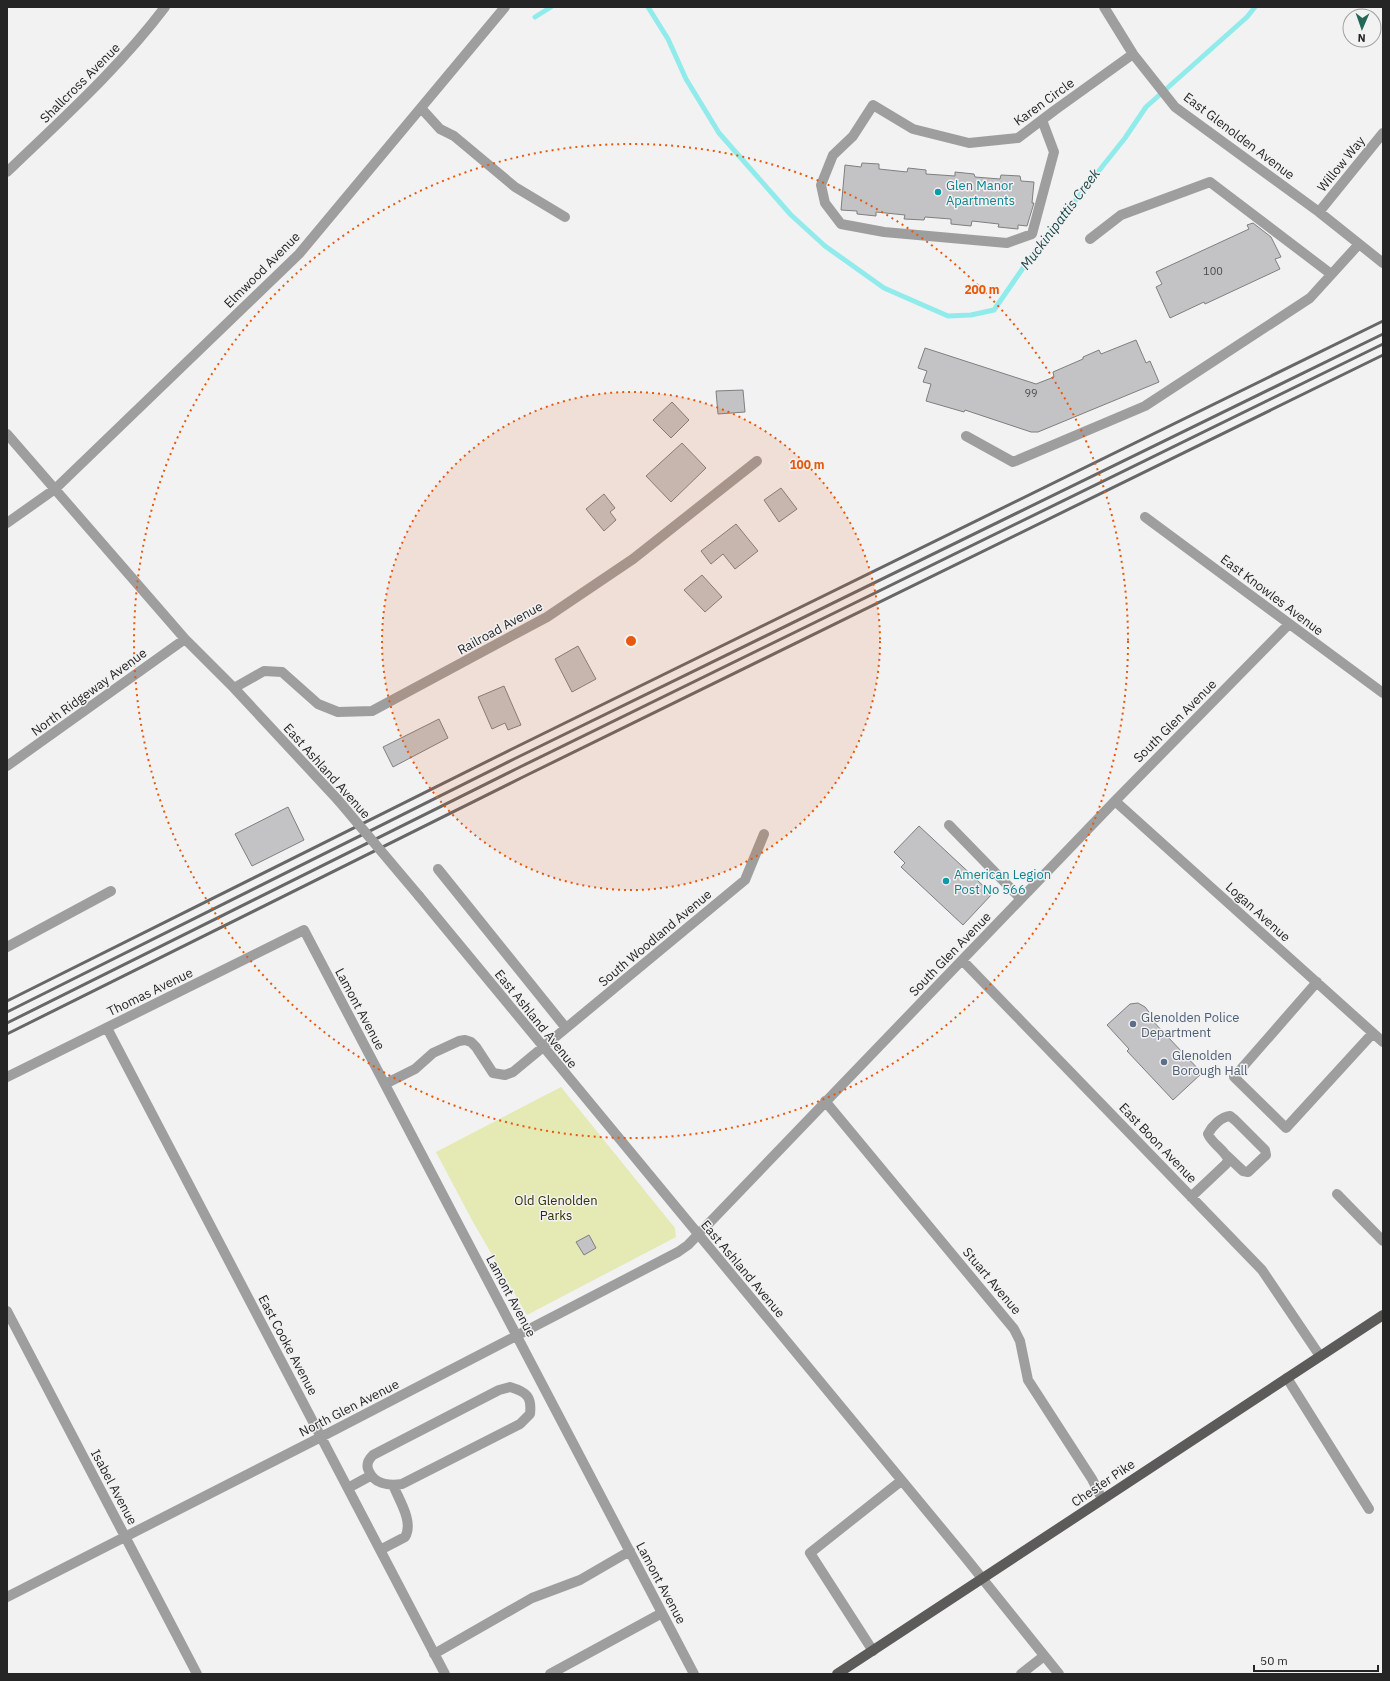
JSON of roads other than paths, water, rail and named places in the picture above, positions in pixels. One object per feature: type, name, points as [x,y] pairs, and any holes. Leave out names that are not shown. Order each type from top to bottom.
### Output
[{"type":"main road","name":"Chester Pike","points":[[838,1674],[1383,1315]]},
{"type":"street","name":"Shallcross Avenue","points":[[7,172],[93,91],[142,38],[165,7]]},
{"type":"street","name":"Elmwood Avenue","points":[[7,523],[55,489],[299,254],[505,7]]},
{"type":"street","name":"East Glenolden Avenue","points":[[1104,7],[1133,54],[1175,106],[1319,212],[1383,262]]},
{"type":"street","name":"Karen Circle","points":[[1042,120],[1054,152],[1032,234],[1008,243],[900,233],[841,224],[825,203],[821,185],[833,155],[853,136],[873,105],[913,129],[969,143],[1018,138],[1042,120],[1133,54]]},
{"type":"street","points":[[421,108],[440,129],[454,136],[515,186],[565,217]]},
{"type":"street","name":"Willow Way","points":[[1319,212],[1383,133]]},
{"type":"street","points":[[1090,240],[1121,215],[1210,182],[1331,274]]},
{"type":"street","points":[[966,436],[1013,462],[1145,406],[1310,298],[1359,244]]},
{"type":"street","name":"East Ashland Avenue","points":[[7,434],[185,639],[234,688],[338,800],[419,896],[1059,1674]]},
{"type":"street","name":"Railroad Avenue","points":[[234,688],[264,671],[282,672],[318,704],[338,712],[372,711],[547,618],[634,559],[757,461]]},
{"type":"street","name":"East Knowles Avenue","points":[[1145,517],[1383,693]]},
{"type":"street","name":"South Glen Avenue","points":[[698,1235],[1115,801],[1290,624]]},
{"type":"street","name":"North Ridgeway Avenue","points":[[7,766],[185,639]]},
{"type":"street","name":"Logan Avenue","points":[[1115,801],[1383,1042]]},
{"type":"street","points":[[949,825],[1021,899]]},
{"type":"street","name":"South Woodland Avenue","points":[[385,1084],[415,1069],[433,1053],[459,1041],[465,1040],[471,1042],[493,1073],[505,1075],[513,1072],[666,947],[745,880],[764,834]]},
{"type":"street","points":[[438,869],[566,1028]]},
{"type":"street","points":[[7,947],[111,892]]},
{"type":"street","name":"Thomas Avenue","points":[[7,1077],[304,930]]},
{"type":"street","name":"Lamont Avenue","points":[[304,930],[694,1674]]},
{"type":"street","name":"East Boon Avenue","points":[[962,960],[1262,1270],[1320,1356]]},
{"type":"street","points":[[1317,982],[1234,1077],[1286,1128],[1373,1033]]},
{"type":"street","name":"East Cooke Avenue","points":[[107,1028],[445,1674]]},
{"type":"street","name":"Stuart Avenue","points":[[825,1102],[1014,1328],[1020,1341],[1028,1380],[1092,1479],[1102,1499]]},
{"type":"street","points":[[1191,1197],[1226,1164],[1228,1159],[1226,1155],[1208,1134],[1210,1129],[1224,1117],[1230,1116],[1265,1150],[1266,1155],[1248,1172],[1243,1171],[1226,1155]]},
{"type":"street","points":[[1337,1194],[1383,1241]]},
{"type":"street","name":"North Glen Avenue","points":[[7,1597],[321,1437],[678,1252],[698,1235]]},
{"type":"street","name":"Isabel Avenue","points":[[7,1312],[197,1674]]},
{"type":"street","points":[[1287,1378],[1369,1509]]},
{"type":"street","points":[[510,1387],[518,1389],[526,1394],[530,1400],[530,1414],[520,1424],[402,1484],[393,1485],[377,1481],[370,1476],[367,1465],[369,1459],[373,1455],[499,1390],[510,1387]]},
{"type":"street","points":[[530,1400],[546,1392]]},
{"type":"street","points":[[348,1488],[370,1476]]},
{"type":"street","points":[[873,1651],[810,1553],[901,1481]]},
{"type":"street","points":[[380,1550],[405,1537],[408,1528],[407,1520],[393,1485]]},
{"type":"street","points":[[434,1654],[532,1598],[580,1580],[630,1551]]},
{"type":"street","points":[[550,1674],[662,1613]]},
{"type":"street","points":[[1021,1674],[1044,1656]]},
{"type":"waterway","name":"Muckinipattis Creek","points":[[535,17],[551,7]]},
{"type":"waterway","name":"Muckinipattis Creek","points":[[648,7],[668,39],[686,79],[719,133],[791,215],[825,246],[884,288],[948,316],[971,315],[994,310],[1032,255],[1125,138],[1146,107],[1247,17],[1255,7]]},
{"type":"railway","points":[[7,1001],[510,750],[1383,321]]},
{"type":"railway","points":[[7,1012],[514,759],[1383,334]]},
{"type":"railway","points":[[7,1023],[518,768],[1383,344]]},
{"type":"railway","points":[[7,1034],[523,777],[1383,355]]},
{"type":"place","name":"Glen Manor Apartments","points":[[938,192]]},
{"type":"place","name":"American Legion Post No 566","points":[[946,881]]},
{"type":"place","name":"Glenolden Police Department","points":[[1133,1024]]},
{"type":"place","name":"Glenolden Borough Hall","points":[[1164,1062]]},
{"type":"park label","name":"Old Glenolden Parks","points":[[556,1208]]}]
